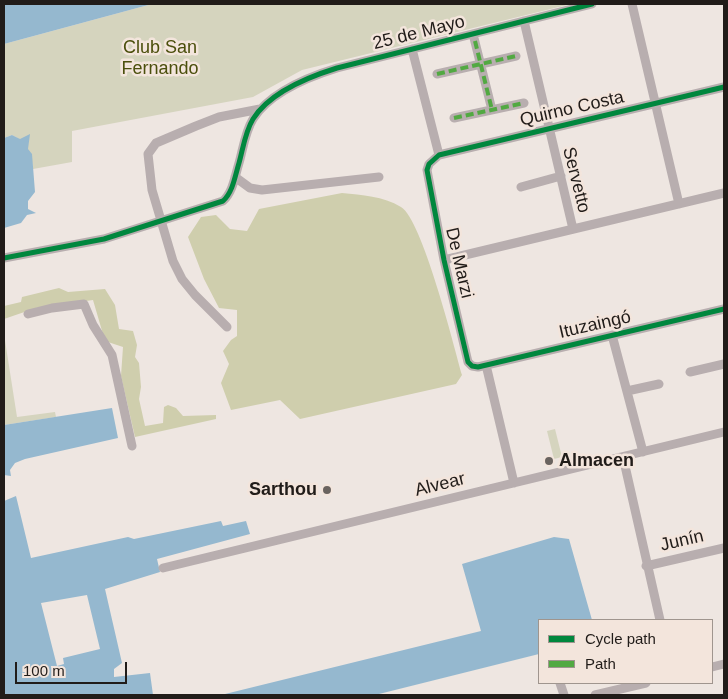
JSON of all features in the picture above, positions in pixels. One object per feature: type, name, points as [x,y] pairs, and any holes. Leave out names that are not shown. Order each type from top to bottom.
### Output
[{"type":"street","name":"25 de Mayo","points":[[260,109],[291,87],[320,73],[592,4]]},
{"type":"street","points":[[632,4],[680,204]]},
{"type":"street","name":"Servetto","points":[[524,21],[574,229]]},
{"type":"street","points":[[473,34],[492,110]]},
{"type":"street","points":[[412,49],[439,155]]},
{"type":"street","points":[[437,74],[516,56]]},
{"type":"street","name":"Quirno Costa","points":[[429,164],[439,155],[724,86]]},
{"type":"street","points":[[454,118],[524,103]]},
{"type":"street","points":[[4,258],[104,239],[223,201],[228,197],[249,128],[260,109]]},
{"type":"street","points":[[227,327],[182,279],[173,262],[152,190],[147,162],[148,154],[152,146],[220,117],[260,109]]},
{"type":"street","name":"De Marzi","points":[[429,164],[427,170],[444,260],[468,362],[472,366]]},
{"type":"street","points":[[235,177],[250,188],[262,190],[379,176]]},
{"type":"street","points":[[521,187],[561,176]]},
{"type":"street","points":[[444,260],[724,193]]},
{"type":"street","points":[[28,314],[52,308],[84,304],[93,325],[112,355],[132,446]]},
{"type":"street","name":"Ituzaingó","points":[[472,366],[486,365],[724,309]]},
{"type":"street","points":[[612,335],[643,452]]},
{"type":"street","points":[[690,372],[724,364]]},
{"type":"street","points":[[486,365],[514,483]]},
{"type":"street","points":[[627,391],[659,384]]},
{"type":"street","name":"Alvear","points":[[163,568],[724,432]]},
{"type":"street","points":[[623,457],[646,566],[660,619]]},
{"type":"street","name":"Junín","points":[[646,566],[724,548]]},
{"type":"street","points":[[595,695],[642,684]]},
{"type":"green space","name":"Club San Fernando","points":[[152,4],[571,4],[302,70],[253,97],[72,131],[72,162],[33,169],[30,153],[25,144],[12,135],[4,138],[4,44]]},
{"type":"green space","points":[[342,193],[387,200],[401,207],[409,216],[427,258],[445,312],[462,375],[456,384],[300,419],[280,400],[231,410],[221,383],[229,364],[223,351],[231,340],[237,336],[237,310],[219,308],[204,279],[188,237],[201,217],[216,215],[230,229],[247,231],[259,209]]},
{"type":"green space","points":[[59,288],[68,292],[105,289],[115,305],[119,329],[133,331],[137,345],[135,357],[139,363],[141,387],[139,399],[145,426],[163,423],[164,407],[168,405],[176,408],[183,416],[216,415],[216,419],[135,437],[121,376],[123,347],[105,341],[93,300],[36,308],[4,319],[4,306],[21,302],[22,297]]},
{"type":"green space","points":[[4,334],[17,417],[55,412],[56,417],[4,425]]},
{"type":"green space","points":[[555,429],[562,457],[554,459],[547,431]]},
{"type":"water","points":[[4,4],[152,4],[4,44]]},
{"type":"water","points":[[30,134],[28,149],[32,154],[35,192],[28,201],[28,209],[36,213],[27,215],[21,223],[4,228],[4,138],[12,135],[20,139]]},
{"type":"water","points":[[112,408],[118,438],[25,459],[15,463],[10,470],[11,476],[4,475],[4,425]]},
{"type":"water","points":[[16,496],[31,558],[128,537],[134,539],[221,521],[223,526],[246,521],[250,534],[157,559],[160,572],[105,589],[122,663],[114,669],[114,677],[150,673],[153,695],[4,695],[4,501]],"holes":[[[87,595],[100,649],[63,658],[64,664],[57,666],[41,603]]]},
{"type":"water","points":[[554,537],[569,539],[592,619],[538,619],[538,654],[375,695],[221,695],[481,631],[462,564]]},
{"type":"marked path","points":[[475,41],[492,110]]},
{"type":"marked path","points":[[437,74],[516,56]]},
{"type":"marked path","points":[[454,118],[524,103]]},
{"type":"cycle path","points":[[4,258],[104,239],[223,201],[233,184],[246,135],[253,119],[260,109],[279,93],[302,81],[337,68],[592,4]]},
{"type":"cycle path","points":[[724,87],[439,155],[429,164],[427,170],[444,260],[468,362],[472,366],[478,367],[724,309]]},
{"type":"place","name":"Almacen","points":[[549,461]]},
{"type":"place","name":"Sarthou","points":[[327,490]]}]
